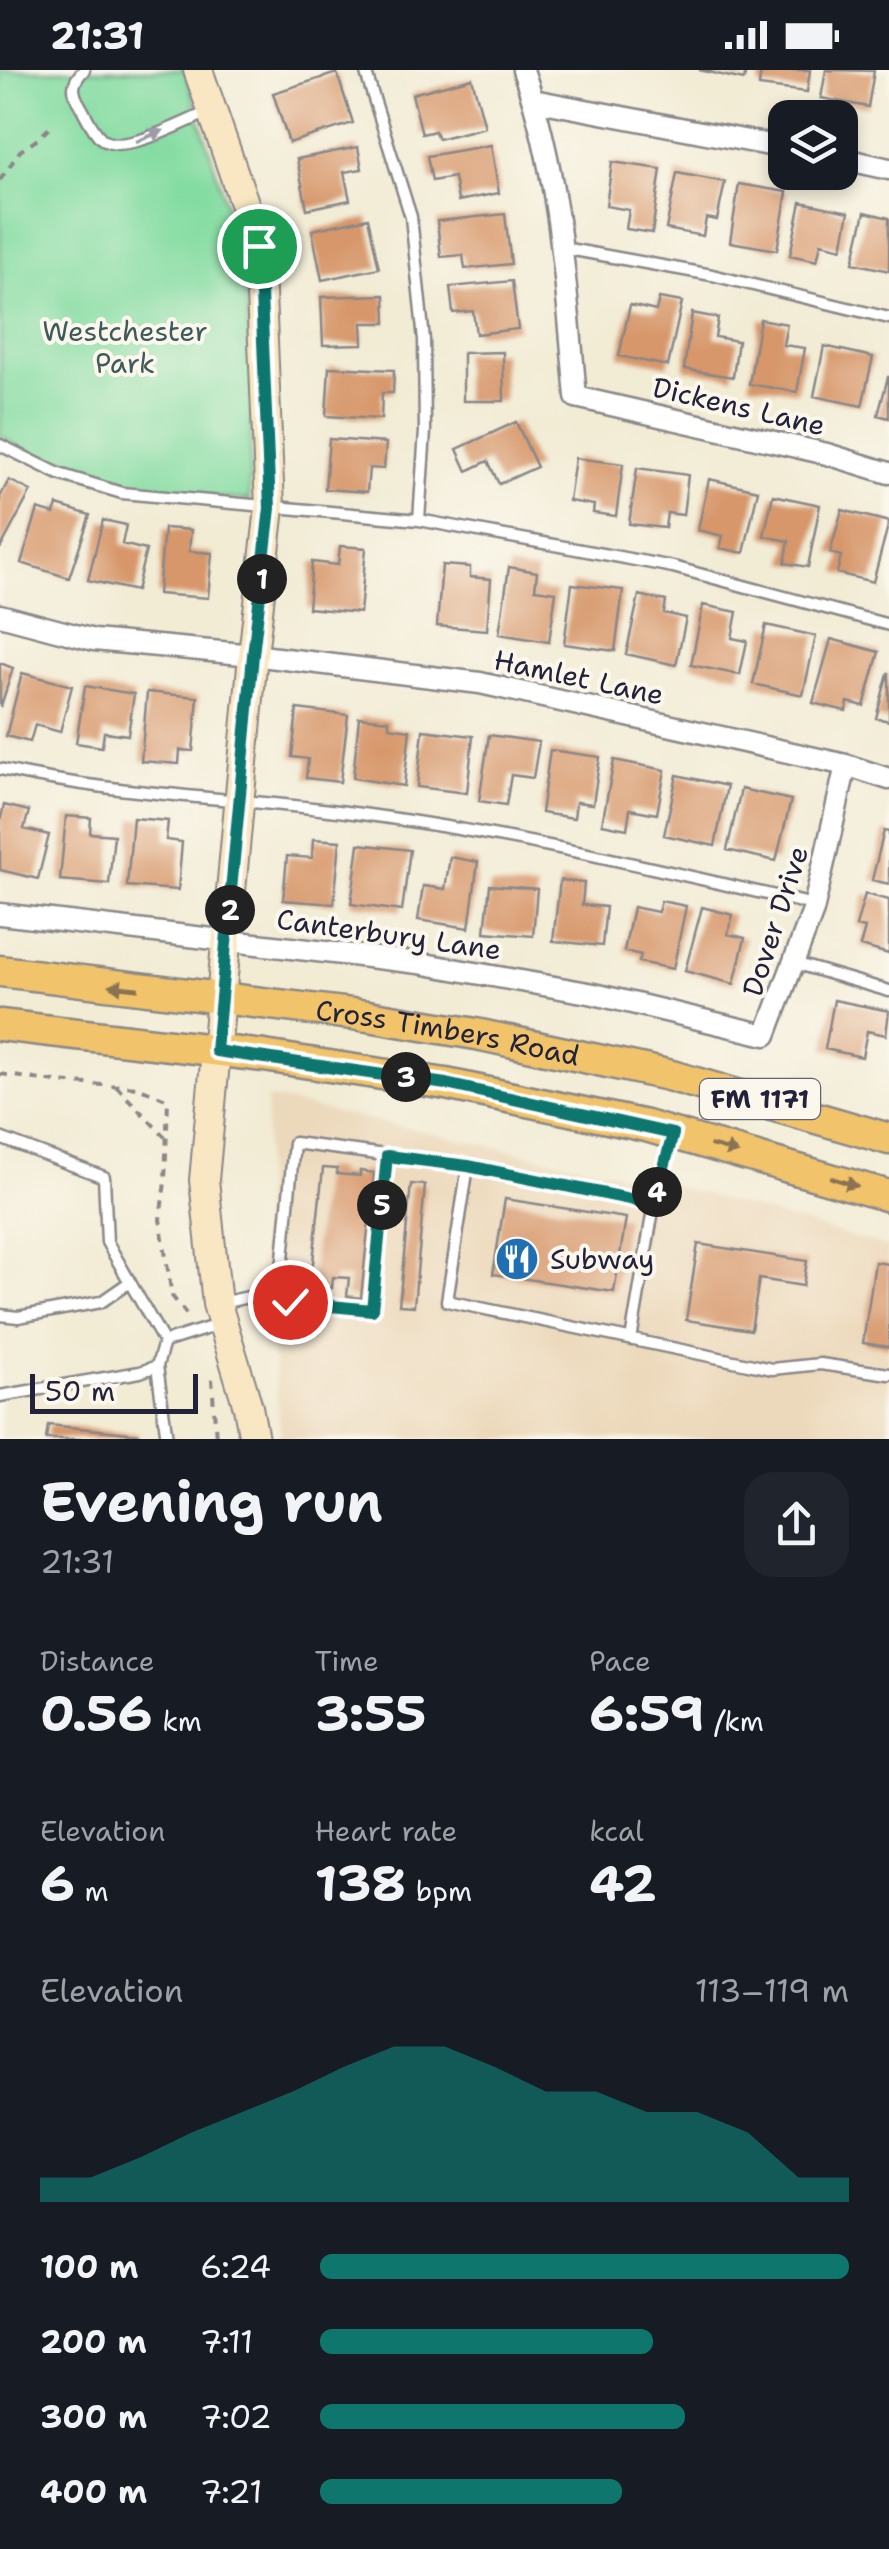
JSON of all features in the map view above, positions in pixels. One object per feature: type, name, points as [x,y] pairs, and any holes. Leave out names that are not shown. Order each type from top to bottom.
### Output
[{"type":"main road","name":"Cross Timbers Road","points":[[0,970],[368,1016],[575,1053],[767,1101],[889,1139]]},
{"type":"main road","name":"Cross Timbers Road","points":[[0,1025],[446,1084],[673,1134],[889,1196]]},
{"type":"street","points":[[198,70],[259,246],[270,508],[204,1180],[212,1319],[248,1407],[254,1439]]},
{"type":"street","points":[[523,70],[534,100],[562,248]]},
{"type":"street","points":[[534,100],[768,145]]},
{"type":"street","points":[[858,162],[889,169]]},
{"type":"street","name":"Dickens Lane","points":[[562,248],[576,397],[827,454],[889,472]]},
{"type":"street","name":"Hamlet Lane","points":[[0,615],[94,640],[480,683],[846,765],[889,779]]},
{"type":"street","name":"Dover Drive","points":[[766,1035],[814,905],[846,765]]},
{"type":"street","name":"Canterbury Lane","points":[[0,914],[418,963],[594,994],[766,1035]]},
{"type":"lane","points":[[84,70],[74,83],[74,94],[99,136],[113,146],[130,145],[212,110]]},
{"type":"lane","points":[[365,70],[411,217],[424,340],[425,430],[419,520]]},
{"type":"lane","points":[[562,248],[712,275],[889,318]]},
{"type":"lane","points":[[0,445],[59,474],[122,493],[419,520],[674,567],[889,624]]},
{"type":"lane","points":[[0,768],[48,780],[463,828],[814,905]]},
{"type":"lane","points":[[794,962],[889,991]]},
{"type":"lane","points":[[632,1340],[654,1204],[673,1134]]},
{"type":"lane","points":[[0,1138],[104,1177],[107,1242],[164,1342],[157,1366],[166,1439]]},
{"type":"lane","points":[[387,1156],[372,1310],[290,1302],[280,1290],[294,1143],[468,1166],[654,1204]]},
{"type":"lane","points":[[468,1166],[446,1301],[772,1369],[820,1364],[889,1374]]},
{"type":"lane","points":[[0,1315],[18,1316],[101,1302],[130,1282]]},
{"type":"lane","points":[[164,1342],[280,1290]]},
{"type":"lane","points":[[0,1396],[157,1366]]},
{"type":"path","points":[[0,180],[20,151],[51,126]]},
{"type":"path","points":[[221,216],[234,281]]},
{"type":"path","points":[[0,1074],[138,1087],[168,1100],[166,1182],[160,1219],[172,1296],[212,1319]]},
{"type":"path","points":[[114,1084],[165,1137]]},
{"type":"path","points":[[212,1376],[216,1439]]},
{"type":"shaded area","points":[[267,1098],[668,1184],[889,1248],[889,1439],[281,1439],[269,1315],[260,1269]]},
{"type":"green space","name":"Westchester Park","points":[[0,70],[185,70],[243,259],[253,379],[249,501],[150,489],[91,477],[61,467],[0,436]]},
{"type":"building","points":[[699,70],[746,70],[744,80]]},
{"type":"building","points":[[761,70],[810,70],[807,92],[759,86]]},
{"type":"building","points":[[826,70],[874,71],[868,107],[858,105],[858,100],[821,98]]},
{"type":"building","points":[[337,73],[353,123],[289,143],[273,93]]},
{"type":"building","points":[[472,78],[485,127],[438,139],[435,131],[422,134],[412,94]]},
{"type":"building","points":[[491,145],[499,193],[458,201],[454,177],[432,181],[427,156]]},
{"type":"building","points":[[358,147],[362,169],[344,172],[350,200],[307,209],[297,159]]},
{"type":"building","points":[[612,162],[661,169],[652,233],[626,229],[629,210],[606,206]]},
{"type":"building","points":[[677,173],[725,182],[717,220],[706,218],[703,236],[666,229]]},
{"type":"building","points":[[739,184],[787,192],[777,250],[730,242]]},
{"type":"building","points":[[801,202],[849,212],[842,248],[821,243],[817,261],[790,255]]},
{"type":"building","points":[[865,212],[889,218],[889,271],[853,263]]},
{"type":"building","points":[[505,214],[511,264],[465,269],[463,255],[441,257],[437,221]]},
{"type":"building","points":[[368,218],[379,268],[322,280],[312,230]]},
{"type":"building","points":[[512,281],[518,329],[476,334],[473,311],[453,313],[450,287]]},
{"type":"building","points":[[385,295],[386,323],[362,323],[363,344],[323,345],[321,297]]},
{"type":"building","points":[[659,298],[682,302],[668,366],[619,356],[630,305],[656,311]]},
{"type":"building","points":[[692,313],[718,318],[715,337],[738,341],[733,377],[684,369]]},
{"type":"building","points":[[760,319],[787,324],[783,345],[805,348],[797,392],[749,384]]},
{"type":"building","points":[[824,346],[873,357],[862,406],[814,396]]},
{"type":"building","points":[[503,352],[504,401],[463,401],[463,353]]},
{"type":"building","points":[[329,367],[394,370],[393,393],[382,393],[381,419],[326,416]]},
{"type":"building","points":[[889,377],[889,418],[878,415]]},
{"type":"building","points":[[516,422],[537,467],[499,484],[488,461],[467,471],[457,449]]},
{"type":"building","points":[[329,439],[386,443],[384,469],[369,468],[367,492],[325,489]]},
{"type":"building","points":[[575,458],[623,464],[616,516],[593,513],[594,505],[569,501]]},
{"type":"building","points":[[637,468],[688,475],[683,515],[667,513],[665,528],[629,524]]},
{"type":"building","points":[[709,479],[758,490],[744,553],[720,548],[723,536],[698,530]]},
{"type":"building","points":[[9,480],[31,491],[0,549],[0,497]]},
{"type":"building","points":[[773,495],[820,505],[808,567],[785,563],[789,541],[764,536]]},
{"type":"building","points":[[57,505],[90,515],[69,578],[21,563],[38,509],[54,514]]},
{"type":"building","points":[[842,510],[889,522],[873,582],[837,573],[841,556],[830,553]]},
{"type":"building","points":[[103,520],[126,525],[122,544],[146,550],[136,591],[88,580]]},
{"type":"building","points":[[164,528],[191,530],[189,551],[212,553],[208,598],[158,594]]},
{"type":"building","points":[[340,546],[366,548],[360,613],[308,608],[312,562],[338,565]]},
{"type":"building","points":[[442,565],[470,567],[470,577],[491,579],[487,630],[437,626]]},
{"type":"building","points":[[509,567],[537,572],[535,589],[556,592],[549,642],[499,634]]},
{"type":"building","points":[[572,584],[623,590],[615,651],[564,644]]},
{"type":"building","points":[[639,595],[666,601],[664,613],[686,618],[676,665],[626,654]]},
{"type":"building","points":[[703,605],[737,612],[732,638],[747,641],[740,675],[691,665]]},
{"type":"building","points":[[766,625],[816,636],[803,695],[753,684]]},
{"type":"building","points":[[831,639],[879,652],[864,706],[848,702],[846,711],[813,703]]},
{"type":"building","points":[[0,663],[13,668],[1,706],[0,706]]},
{"type":"building","points":[[22,673],[72,686],[60,732],[35,725],[30,742],[6,736]]},
{"type":"building","points":[[889,673],[889,721],[876,718]]},
{"type":"building","points":[[85,686],[134,694],[128,735],[104,732],[102,747],[76,743]]},
{"type":"building","points":[[147,692],[198,697],[193,751],[180,750],[179,764],[141,761]]},
{"type":"building","points":[[297,709],[348,715],[340,782],[306,778],[308,759],[292,757]]},
{"type":"building","points":[[359,717],[389,720],[389,727],[410,730],[404,786],[353,778]]},
{"type":"building","points":[[423,730],[473,736],[467,793],[417,787]]},
{"type":"building","points":[[489,735],[539,742],[533,778],[511,775],[506,805],[479,801]]},
{"type":"building","points":[[550,750],[600,757],[593,804],[576,802],[574,818],[541,813]]},
{"type":"building","points":[[614,760],[665,770],[657,814],[630,809],[627,829],[602,824]]},
{"type":"building","points":[[677,775],[727,786],[715,846],[664,835]]},
{"type":"building","points":[[741,789],[791,800],[776,861],[727,850]]},
{"type":"building","points":[[4,805],[29,811],[24,829],[49,835],[38,879],[0,870]]},
{"type":"building","points":[[66,816],[91,818],[90,833],[114,835],[109,884],[60,880]]},
{"type":"building","points":[[133,818],[168,821],[166,840],[182,842],[178,890],[127,886]]},
{"type":"building","points":[[884,831],[889,832],[889,884],[872,880]]},
{"type":"building","points":[[313,839],[340,841],[334,904],[283,900],[287,856],[312,858]]},
{"type":"building","points":[[359,844],[410,850],[402,911],[351,904]]},
{"type":"building","points":[[450,857],[478,862],[469,928],[418,920],[423,886],[445,889]]},
{"type":"building","points":[[560,880],[584,883],[582,905],[606,907],[602,946],[553,941]]},
{"type":"building","points":[[490,885],[537,889],[533,936],[485,932]]},
{"type":"building","points":[[865,894],[889,900],[889,954],[860,946],[865,928],[856,926]]},
{"type":"building","points":[[661,901],[686,906],[673,969],[639,962],[641,955],[624,951],[633,907],[658,912]]},
{"type":"building","points":[[702,907],[733,915],[728,934],[745,938],[734,984],[685,971]]},
{"type":"building","points":[[834,1000],[889,1011],[886,1035],[867,1031],[862,1057],[825,1049]]},
{"type":"building","points":[[323,1168],[337,1169],[337,1174],[374,1173],[361,1298],[347,1296],[349,1278],[333,1277],[332,1288],[325,1287],[325,1292],[310,1290]]},
{"type":"building","points":[[411,1184],[425,1185],[414,1306],[399,1305]]},
{"type":"building","points":[[505,1199],[626,1218],[614,1292],[493,1274]]},
{"type":"building","points":[[698,1244],[807,1261],[803,1286],[759,1279],[751,1330],[686,1320]]},
{"type":"building","points":[[875,1262],[889,1264],[889,1347],[863,1343]]},
{"type":"building","points":[[48,1425],[138,1434],[138,1439],[46,1439]]},
{"type":"place","name":"Subway","points":[[517,1259]]},
{"type":"route","points":[[259,246],[270,508],[216,1051],[446,1084],[673,1134],[654,1204],[468,1166],[387,1156],[372,1310],[290,1302]]}]
